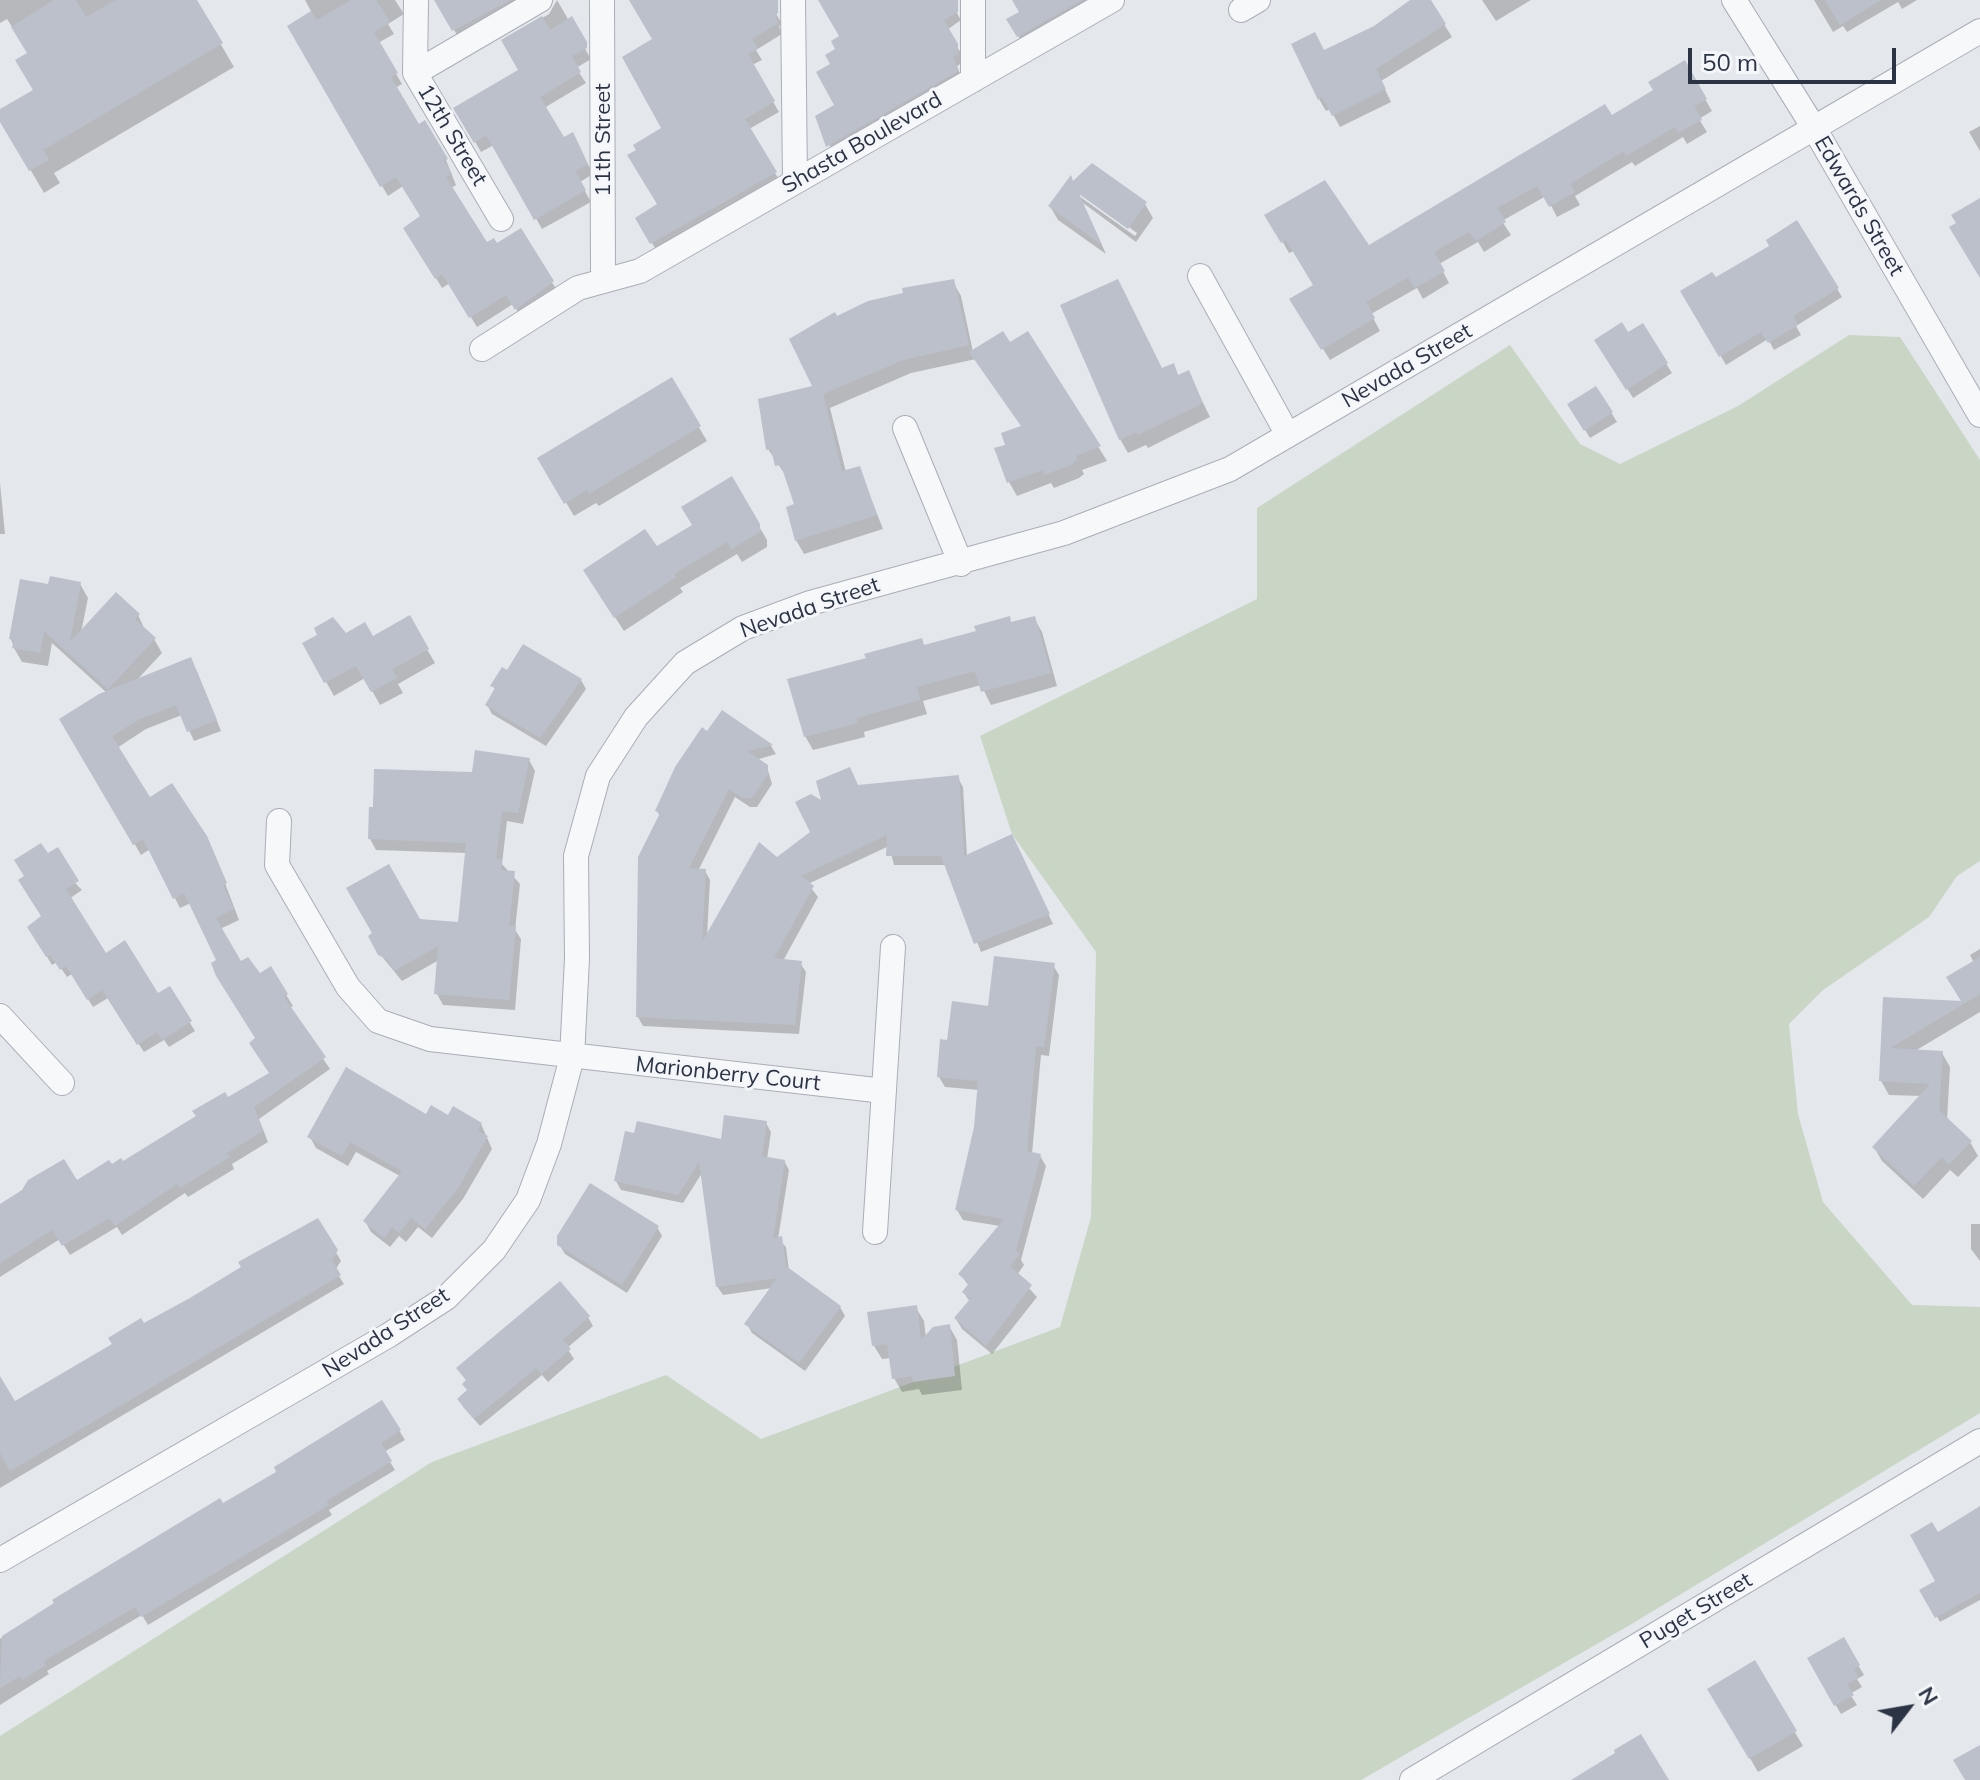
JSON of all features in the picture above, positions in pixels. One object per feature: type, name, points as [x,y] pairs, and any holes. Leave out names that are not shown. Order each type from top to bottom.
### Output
[{"type":"street","name":"12th Street","points":[[416,0],[415,73],[501,219]]},
{"type":"street","points":[[415,73],[540,0]]},
{"type":"street","name":"11th Street","points":[[602,0],[603,270],[609,279]]},
{"type":"street","points":[[793,0],[795,182]]},
{"type":"street","points":[[973,0],[973,80]]},
{"type":"street","name":"Shasta Boulevard","points":[[482,349],[578,288],[640,271],[1112,0]]},
{"type":"street","name":"Edwards Street","points":[[1734,0],[1814,128],[1980,415]]},
{"type":"street","name":"Nevada Street","points":[[0,1560],[389,1335],[446,1298],[494,1250],[528,1200],[549,1144],[572,1057],[577,959],[576,856],[598,776],[636,717],[685,663],[743,628],[866,586],[961,564],[1139,506],[1230,469],[1980,31]]},
{"type":"street","points":[[1200,276],[1288,435]]},
{"type":"street","points":[[905,428],[961,564]]},
{"type":"street","name":"Marionberry Court","points":[[279,821],[277,865],[348,987],[378,1021],[430,1039],[884,1091]]},
{"type":"street","points":[[875,1232],[893,947]]},
{"type":"street","points":[[0,1016],[62,1083]]},
{"type":"street","name":"Puget Street","points":[[1412,1780],[1980,1441]]},
{"type":"green space","points":[[1849,335],[1900,337],[1980,460],[1980,861],[1957,876],[1929,917],[1823,990],[1789,1024],[1798,1114],[1823,1202],[1912,1305],[1980,1307],[1980,1413],[1635,1622],[1361,1780],[0,1780],[0,1736],[432,1462],[666,1375],[761,1439],[1060,1327],[1091,1217],[1096,952],[1012,834],[980,736],[1257,599],[1257,508],[1510,345],[1580,444],[1620,464],[1738,406]]},
{"type":"building","points":[[54,0],[76,0],[86,17],[116,0],[197,0],[223,43],[43,150],[49,160],[29,171],[0,122],[0,109],[33,90],[15,60],[27,53],[11,27]]},
{"type":"building","points":[[351,0],[376,0],[390,22],[374,32],[398,73],[391,77],[419,124],[425,120],[448,159],[444,161],[452,174],[446,177],[487,242],[494,238],[497,243],[521,228],[554,281],[515,310],[506,295],[469,318],[442,274],[435,279],[403,228],[420,216],[396,177],[380,187],[287,26],[311,11],[317,20]]},
{"type":"building","points":[[434,0],[510,0],[452,31]]},
{"type":"building","points":[[629,0],[778,0],[778,13],[775,15],[778,23],[752,39],[758,49],[748,54],[775,101],[745,119],[777,172],[650,244],[635,218],[657,204],[627,155],[636,150],[633,145],[661,128],[622,57],[652,39]]},
{"type":"building","points":[[818,0],[958,0],[958,12],[944,20],[958,44],[958,54],[953,57],[958,71],[826,147],[815,116],[834,105],[816,72],[830,64],[825,55],[835,49],[831,41],[839,36]]},
{"type":"building","points":[[1012,0],[1082,0],[1017,37],[1006,19],[1019,12]]},
{"type":"building","points":[[1410,0],[1431,0],[1446,24],[1376,69],[1386,89],[1332,116],[1322,97],[1318,100],[1291,44],[1315,32],[1324,50],[1374,26]]},
{"type":"building","points":[[1825,0],[1881,0],[1840,25]]},
{"type":"building","points":[[542,16],[550,30],[572,16],[587,42],[587,48],[572,56],[581,72],[540,97],[564,137],[573,132],[588,164],[575,171],[586,190],[534,220],[486,135],[474,143],[453,108],[518,70],[501,40]]},
{"type":"building","points":[[1685,60],[1707,99],[1694,106],[1702,120],[1678,133],[1675,127],[1626,156],[1624,151],[1570,184],[1575,192],[1549,207],[1537,186],[1497,208],[1506,222],[1476,241],[1469,232],[1434,252],[1445,271],[1415,288],[1408,277],[1366,302],[1375,318],[1321,350],[1289,299],[1313,285],[1286,240],[1281,243],[1264,215],[1325,180],[1369,245],[1605,104],[1612,115],[1653,90],[1648,82]]},
{"type":"building","points":[[1092,163],[1147,202],[1128,229],[1079,194],[1102,245],[1048,206],[1071,175],[1073,181]]},
{"type":"building","points":[[1980,198],[1980,278],[1949,227],[1956,223],[1951,215]]},
{"type":"building","points":[[1797,220],[1839,288],[1793,316],[1798,325],[1768,343],[1761,332],[1719,357],[1680,291],[1712,272],[1716,277],[1769,246],[1766,240]]},
{"type":"building","points":[[954,279],[969,345],[903,360],[823,394],[842,471],[860,466],[877,515],[795,541],[786,507],[794,504],[781,465],[775,466],[771,449],[766,450],[758,399],[812,386],[789,339],[835,312],[837,316],[868,301],[903,293],[902,288]]},
{"type":"building","points":[[1118,279],[1162,368],[1174,363],[1178,375],[1189,370],[1203,403],[1138,435],[1136,432],[1119,440],[1060,305]]},
{"type":"building","points":[[1622,322],[1628,332],[1643,323],[1668,363],[1626,390],[1594,340]]},
{"type":"building","points":[[1003,331],[1010,342],[1028,331],[1101,446],[1076,456],[1077,460],[1071,465],[1044,475],[1043,470],[1007,483],[994,448],[1005,445],[1001,433],[1021,426],[969,352]]},
{"type":"building","points":[[672,377],[701,426],[589,494],[587,490],[564,504],[537,458]]},
{"type":"building","points":[[1596,386],[1613,412],[1584,431],[1567,404]]},
{"type":"building","points":[[732,476],[760,524],[760,532],[732,549],[727,542],[674,574],[676,577],[614,618],[583,570],[645,529],[657,546],[692,525],[681,507]]},
{"type":"building","points":[[50,576],[81,582],[70,642],[116,592],[140,614],[135,619],[156,638],[108,689],[44,631],[40,653],[12,648],[14,640],[9,639],[20,579],[48,584]]},
{"type":"building","points":[[410,615],[429,649],[392,669],[397,678],[371,692],[356,666],[324,683],[302,643],[317,635],[314,628],[333,617],[346,633],[365,622],[373,636]]},
{"type":"building","points":[[1010,616],[1011,622],[1035,616],[1051,673],[981,692],[975,671],[917,687],[920,700],[857,718],[858,723],[804,737],[787,679],[866,658],[864,654],[922,638],[924,645],[976,631],[974,626]]},
{"type":"building","points":[[523,644],[582,679],[540,738],[485,705],[495,688],[490,686],[502,667],[507,670]]},
{"type":"building","points":[[191,657],[217,720],[187,732],[176,705],[140,719],[112,736],[150,797],[172,783],[207,836],[227,883],[223,885],[234,909],[216,918],[241,961],[248,957],[260,973],[271,966],[288,994],[284,997],[326,1057],[254,1107],[263,1131],[227,1153],[230,1157],[180,1188],[177,1184],[115,1226],[109,1218],[62,1246],[52,1230],[0,1263],[0,1204],[22,1190],[28,1180],[64,1159],[77,1180],[109,1160],[112,1164],[121,1158],[123,1161],[196,1116],[192,1111],[225,1092],[228,1097],[269,1073],[249,1043],[255,1038],[216,976],[211,963],[216,960],[184,893],[173,899],[143,839],[133,845],[59,719],[99,694]]},
{"type":"building","points":[[722,710],[773,745],[747,751],[768,765],[768,774],[752,798],[743,798],[729,789],[689,868],[706,869],[702,942],[759,842],[777,857],[810,832],[795,802],[811,794],[821,800],[816,781],[850,767],[858,785],[959,775],[964,856],[1012,834],[1050,914],[974,944],[941,856],[886,856],[887,835],[801,876],[814,886],[774,958],[802,961],[795,1025],[636,1017],[638,857],[660,813],[655,811],[675,767],[702,727],[707,731]]},
{"type":"building","points":[[475,750],[530,758],[518,813],[502,811],[496,859],[502,860],[501,870],[515,871],[509,926],[516,926],[509,1000],[434,994],[438,946],[394,971],[387,959],[378,955],[368,936],[372,933],[346,888],[389,864],[420,919],[458,922],[466,843],[368,839],[369,807],[373,807],[374,769],[472,772]]},
{"type":"building","points":[[41,843],[48,853],[58,847],[79,881],[66,889],[106,953],[125,940],[158,993],[170,986],[192,1021],[162,1040],[157,1032],[137,1045],[102,990],[87,1000],[66,966],[60,970],[50,955],[46,957],[27,927],[41,916],[18,880],[24,876],[14,860]]},
{"type":"building","points":[[994,956],[1055,963],[1044,1047],[1036,1046],[1027,1151],[1041,1154],[1016,1251],[1020,1254],[1010,1266],[1032,1285],[986,1346],[954,1318],[970,1299],[962,1292],[969,1283],[958,1274],[1004,1219],[955,1210],[974,1127],[978,1081],[937,1077],[940,1039],[947,1040],[952,1001],[988,1006]]},
{"type":"building","points":[[1980,957],[1980,994],[1890,1048],[1943,1051],[1939,1110],[1972,1141],[1949,1165],[1942,1157],[1914,1186],[1872,1147],[1930,1084],[1879,1081],[1883,997],[1961,1001],[1946,977]]},
{"type":"building","points":[[346,1067],[426,1114],[431,1105],[448,1115],[453,1106],[482,1123],[478,1131],[488,1136],[458,1188],[425,1229],[411,1218],[399,1233],[392,1227],[384,1238],[363,1221],[402,1171],[350,1142],[342,1156],[307,1137]]},
{"type":"building","points":[[724,1115],[767,1121],[762,1156],[785,1160],[773,1238],[782,1236],[786,1266],[841,1306],[799,1363],[744,1324],[777,1278],[716,1287],[699,1162],[678,1195],[614,1181],[625,1131],[634,1133],[637,1121],[721,1139]]},
{"type":"building","points":[[590,1183],[659,1226],[622,1285],[557,1245],[557,1236]]},
{"type":"building","points":[[318,1218],[338,1250],[332,1260],[341,1275],[10,1471],[0,1453],[0,1376],[15,1401],[112,1344],[108,1338],[141,1318],[144,1323],[190,1298],[241,1267],[238,1262]]},
{"type":"building","points":[[560,1281],[590,1316],[563,1340],[571,1349],[541,1374],[536,1368],[474,1419],[457,1399],[467,1390],[462,1384],[466,1380],[456,1368]]},
{"type":"building","points":[[917,1305],[921,1340],[933,1327],[950,1324],[955,1376],[913,1382],[912,1376],[892,1379],[887,1344],[872,1346],[867,1312]]},
{"type":"building","points":[[382,1400],[401,1430],[381,1443],[392,1461],[326,1501],[329,1505],[141,1617],[135,1607],[44,1661],[46,1665],[22,1680],[20,1676],[0,1688],[2,1636],[54,1603],[52,1600],[220,1498],[223,1503],[276,1472],[274,1467]]},
{"type":"building","points":[[1980,1506],[1980,1593],[1935,1618],[1919,1590],[1935,1581],[1910,1535],[1932,1522],[1938,1532]]},
{"type":"building","points":[[1844,1637],[1860,1665],[1854,1669],[1859,1678],[1847,1684],[1854,1695],[1834,1706],[1807,1658]]},
{"type":"building","points":[[1755,1660],[1797,1731],[1749,1759],[1707,1689]]},
{"type":"building","points":[[1641,1734],[1669,1780],[1571,1780],[1615,1753],[1614,1750]]},
{"type":"building","points":[[1980,1745],[1980,1780],[1965,1780],[1953,1760]]}]
